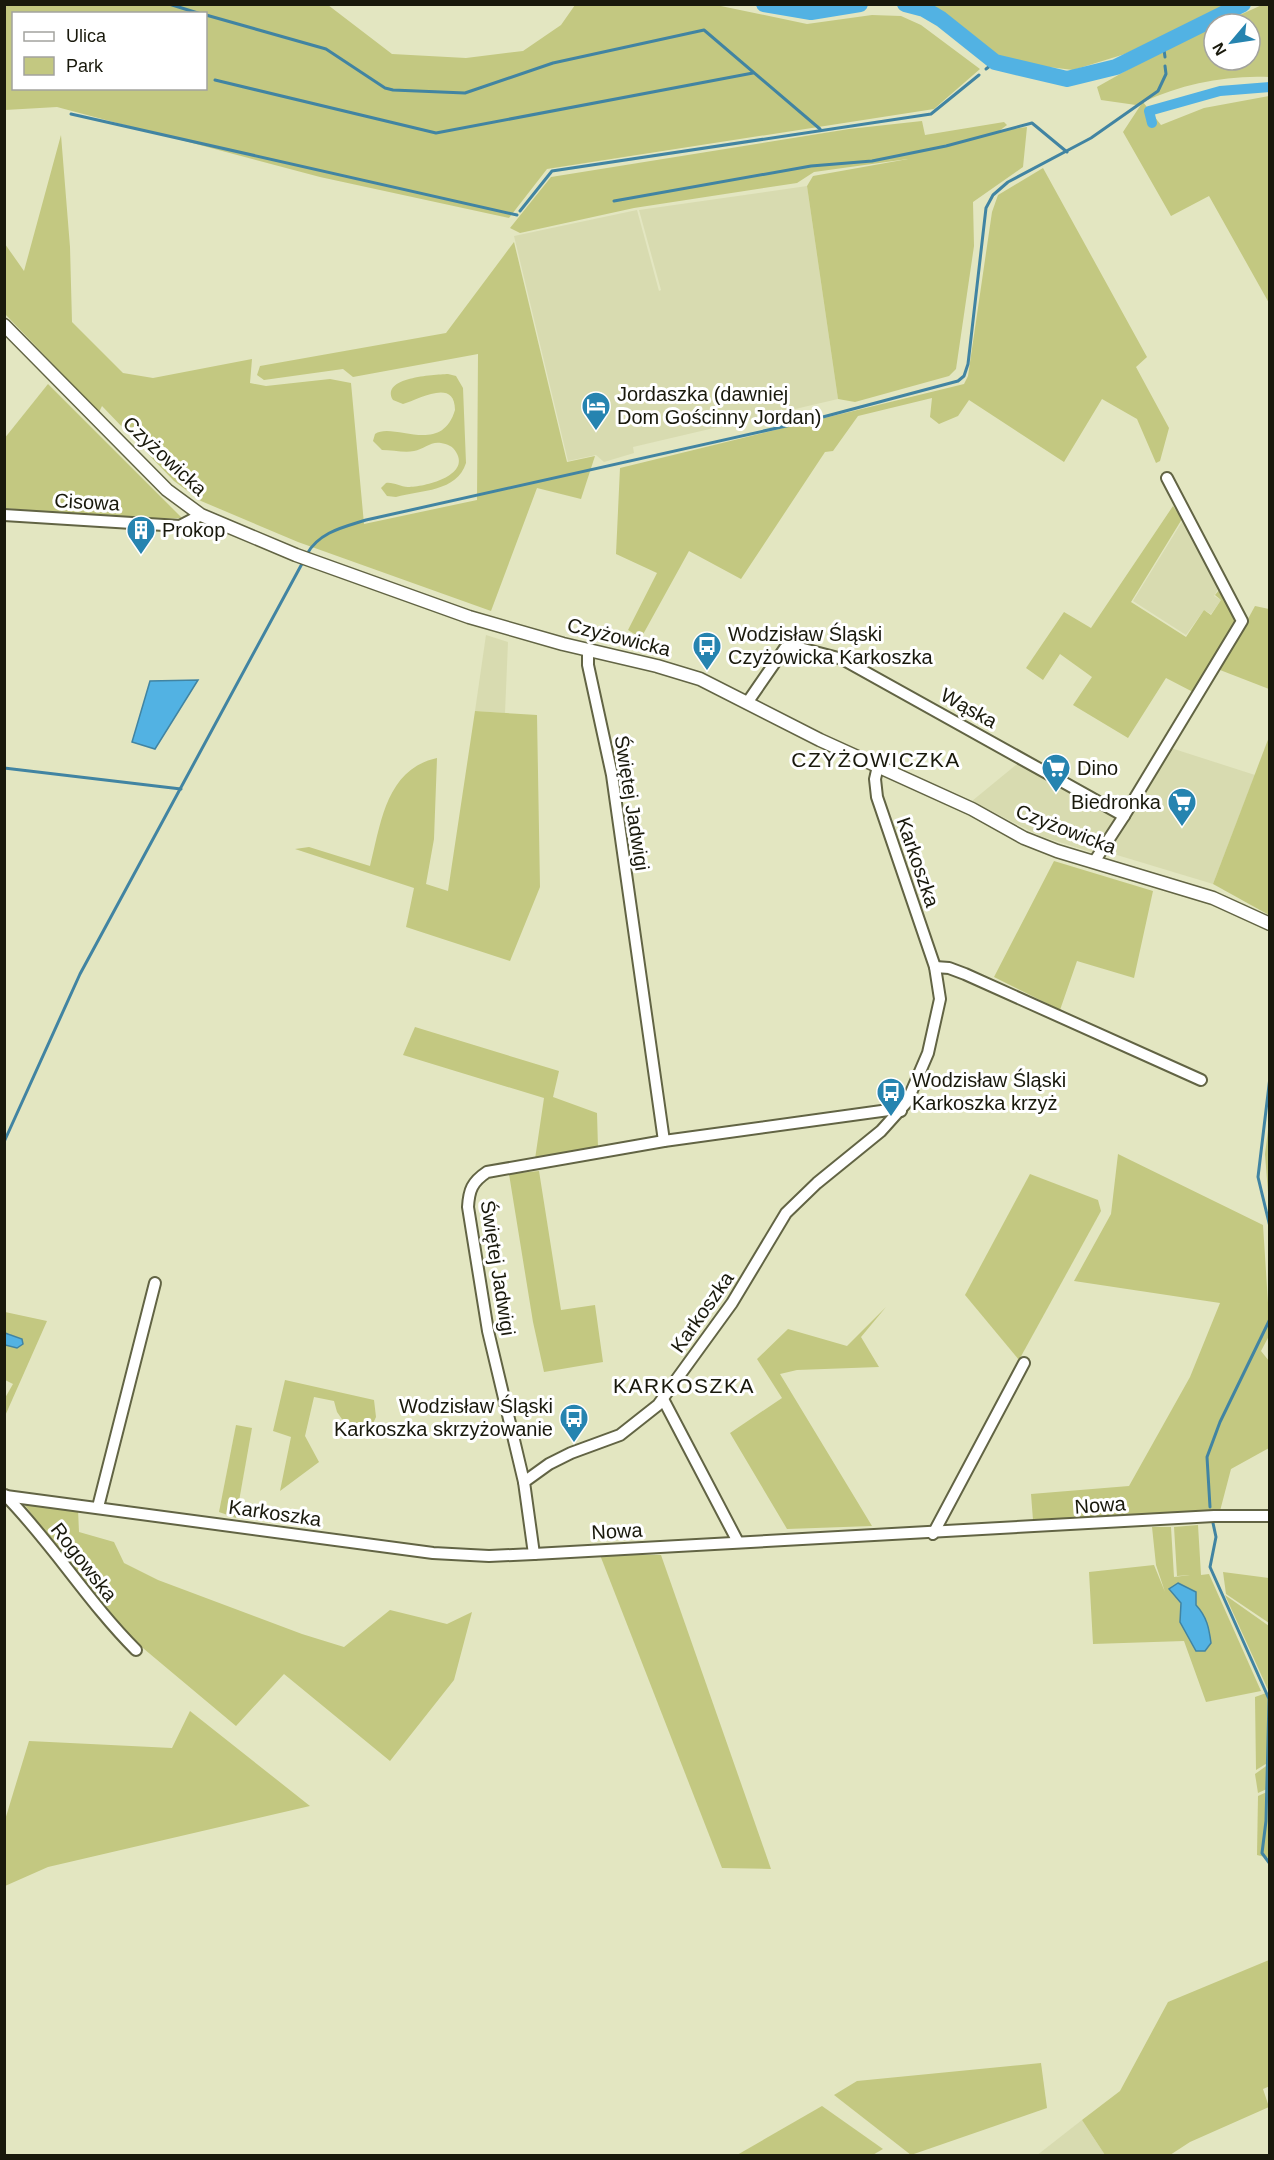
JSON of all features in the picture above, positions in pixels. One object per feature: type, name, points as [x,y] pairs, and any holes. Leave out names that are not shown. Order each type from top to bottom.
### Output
[{"type":"street","name":"Czyżowicka","points":[[4,325],[167,490],[201,515],[296,555],[469,617],[700,679],[820,740],[972,809],[1024,838],[1213,898],[1269,924]]},
{"type":"street","points":[[1094,862],[1242,621],[1167,478]]},
{"type":"street","name":"Cisowa","points":[[4,515],[180,526],[201,515]]},
{"type":"street","name":"Wąska","points":[[747,703],[784,648],[792,646],[842,659],[1124,816]]},
{"type":"street","name":"Świętej Jadwigi","points":[[588,649],[588,665],[612,775],[664,1141]]},
{"type":"street","name":"Karkoszka","points":[[524,1482],[549,1464],[571,1453],[620,1435],[663,1399],[732,1303],[786,1213],[817,1183],[881,1131],[900,1111],[918,1077],[936,1027],[940,999],[935,968],[876,797],[875,779],[878,766]]},
{"type":"street","points":[[935,968],[949,968],[965,974],[1201,1080]]},
{"type":"street","name":"Świętej Jadwigi","points":[[524,1482],[488,1331],[468,1207],[469,1191],[475,1180],[487,1172],[664,1141],[896,1109],[900,1111]]},
{"type":"street","points":[[98,1507],[155,1283]]},
{"type":"street","points":[[933,1534],[1024,1364]]},
{"type":"street","points":[[663,1399],[738,1542]]},
{"type":"street","points":[[524,1482],[534,1554]]},
{"type":"street","name":"Karkoszka","points":[[5,1496],[433,1552],[489,1556],[534,1554]]},
{"type":"street","name":"Rogowska","points":[[5,1496],[47,1541],[108,1622],[136,1650]]},
{"type":"street","name":"Nowa","points":[[534,1554],[933,1534],[1214,1516],[1269,1516]]},
{"type":"shaded area","points":[[807,186],[838,399],[633,447],[634,453],[604,462],[596,455],[568,461],[514,236],[637,210],[659,291],[661,290],[639,210]]},
{"type":"shaded area","points":[[1183,520],[1219,587],[1214,596],[1221,600],[1211,614],[1204,610],[1186,635],[1133,601]]},
{"type":"shaded area","points":[[486,635],[508,642],[505,713],[475,711]]},
{"type":"shaded area","points":[[1171,748],[1255,775],[1213,884],[1107,852]]},
{"type":"shaded area","points":[[1022,760],[1118,816],[1101,847],[1094,853],[1040,836],[972,801]]},
{"type":"shaded area","points":[[1082,2120],[1105,2155],[1036,2156]]},
{"type":"green space","points":[[9,4],[328,5],[392,54],[466,58],[523,51],[561,25],[575,5],[716,5],[807,24],[872,15],[901,16],[921,25],[980,69],[934,109],[547,169],[509,218],[320,177],[57,107],[5,110],[4,8]]},
{"type":"green space","points":[[1264,4],[1269,5],[1269,77],[1204,82],[1173,90],[1143,102],[1161,125],[1204,108],[1269,96],[1269,303],[1209,196],[1171,216],[1123,132],[1142,103],[1136,105],[1101,100],[1097,87],[1170,46],[1202,32],[1202,72],[1262,72],[1262,12],[1246,12]]},
{"type":"green space","points":[[933,5],[1228,5],[1213,12],[1202,12],[1202,17],[1125,54],[1073,70],[1001,61],[984,50]]},
{"type":"green space","points":[[922,121],[925,135],[1004,122],[1007,125],[999,131],[1027,127],[1023,167],[973,202],[974,246],[956,369],[949,376],[855,402],[838,399],[807,186],[813,176],[908,159],[814,172],[797,183],[634,208],[520,233],[510,228],[551,177],[849,129]]},
{"type":"green space","points":[[61,135],[70,247],[72,322],[123,373],[153,378],[252,359],[250,383],[266,386],[330,379],[351,383],[364,524],[477,500],[478,354],[353,377],[343,369],[264,380],[257,375],[260,366],[446,333],[514,242],[567,462],[595,456],[581,499],[537,488],[491,611],[298,542],[201,501],[174,481],[102,406],[99,412],[5,314],[5,244],[24,271]]},
{"type":"green space","points":[[1043,168],[1147,357],[1136,367],[1169,428],[1160,461],[1156,463],[1137,419],[1102,399],[1064,462],[969,400],[958,416],[939,424],[930,417],[932,398],[858,416],[833,451],[825,452],[741,579],[689,551],[641,638],[628,630],[657,573],[616,554],[620,468],[964,384],[968,376],[992,212],[998,195]]},
{"type":"green space","points":[[448,374],[456,376],[463,388],[466,463],[461,473],[455,480],[437,488],[396,497],[387,496],[381,488],[386,483],[408,487],[424,485],[444,479],[457,468],[459,460],[456,452],[445,444],[434,443],[414,451],[403,452],[382,450],[373,441],[375,434],[383,431],[428,435],[439,432],[448,424],[455,410],[453,400],[449,395],[435,393],[403,404],[393,400],[391,392],[394,386],[410,379]]},
{"type":"green space","points":[[48,384],[182,518],[128,520],[5,508],[4,439]]},
{"type":"green space","points":[[1173,506],[1182,519],[1131,602],[1186,637],[1204,610],[1211,615],[1221,600],[1215,595],[1220,589],[1236,620],[1193,692],[1166,678],[1128,738],[1073,705],[1092,677],[1060,654],[1043,680],[1026,668],[1064,612],[1091,628]]},
{"type":"green space","points":[[1255,606],[1269,609],[1269,689],[1220,670]]},
{"type":"green space","points":[[475,711],[537,715],[540,887],[510,961],[406,927],[414,888],[295,849],[309,847],[370,866],[388,800],[396,786],[407,773],[420,764],[437,758],[434,839],[426,884],[448,891]]},
{"type":"green space","points":[[1269,737],[1269,915],[1213,884]]},
{"type":"green space","points":[[1054,861],[1153,891],[1134,978],[1077,961],[1060,1010],[994,977]]},
{"type":"green space","points":[[415,1027],[559,1071],[553,1097],[597,1113],[598,1148],[535,1159],[544,1098],[403,1055]]},
{"type":"green space","points":[[1269,1122],[1269,1206],[1265,1154]]},
{"type":"green space","points":[[1118,1154],[1263,1225],[1270,1334],[1261,1351],[1269,1361],[1269,1448],[1231,1469],[1220,1511],[1033,1520],[1031,1494],[1129,1486],[1190,1377],[1220,1303],[1074,1281],[1111,1214]]},
{"type":"green space","points":[[539,1171],[561,1310],[595,1305],[603,1362],[544,1372],[533,1322],[509,1174]]},
{"type":"green space","points":[[1030,1174],[1098,1200],[1101,1211],[1019,1360],[965,1295]]},
{"type":"green space","points":[[886,1307],[861,1337],[879,1367],[797,1370],[780,1374],[872,1526],[787,1529],[730,1433],[782,1398],[757,1359],[788,1329],[847,1346]]},
{"type":"green space","points":[[5,1312],[47,1321],[5,1416],[5,1398],[13,1384],[5,1380],[5,1345],[11,1334],[5,1333]]},
{"type":"green space","points":[[285,1380],[374,1400],[376,1417],[369,1432],[355,1438],[337,1412],[334,1401],[314,1397],[305,1436],[319,1462],[280,1491],[291,1437],[273,1431]]},
{"type":"green space","points":[[236,1425],[252,1428],[236,1518],[219,1512]]},
{"type":"green space","points":[[24,1504],[78,1509],[79,1532],[114,1542],[124,1563],[158,1580],[302,1634],[344,1647],[390,1610],[447,1624],[472,1612],[454,1680],[390,1761],[284,1674],[236,1726],[119,1628]]},
{"type":"green space","points":[[1198,1525],[1201,1575],[1209,1574],[1261,1691],[1206,1702],[1184,1641],[1093,1644],[1089,1572],[1154,1565],[1165,1592],[1156,1565],[1152,1527],[1171,1527],[1174,1577],[1190,1575],[1177,1576],[1174,1527]]},
{"type":"green space","points":[[600,1555],[661,1555],[771,1869],[722,1868]]},
{"type":"green space","points":[[1223,1572],[1269,1578],[1269,1623],[1226,1594]]},
{"type":"green space","points":[[1225,1595],[1269,1626],[1269,1692]]},
{"type":"green space","points":[[1269,1692],[1269,1762],[1256,1770],[1255,1697]]},
{"type":"green space","points":[[190,1711],[310,1806],[48,1867],[5,1886],[5,1820],[29,1741],[172,1748]]},
{"type":"green space","points":[[1269,1764],[1269,1788],[1258,1793],[1255,1774]]},
{"type":"green space","points":[[1269,1791],[1270,1858],[1257,1855],[1258,1796]]},
{"type":"green space","points":[[1269,1960],[1270,2086],[1263,2089],[1269,2107],[1190,2142],[1170,2155],[1105,2155],[1082,2120],[1120,2091],[1168,2002]]},
{"type":"green space","points":[[1041,2063],[1047,2108],[911,2155],[834,2095],[857,2081]]},
{"type":"green space","points":[[822,2106],[883,2149],[871,2156],[737,2155]]},
{"type":"water","points":[[198,680],[155,749],[132,742],[150,681]]},
{"type":"water","points":[[5,1333],[22,1339],[23,1344],[17,1348],[5,1345]]},
{"type":"water","points":[[1178,1583],[1196,1592],[1196,1605],[1205,1618],[1211,1643],[1205,1651],[1196,1651],[1180,1622],[1181,1603],[1169,1589]]},
{"type":"waterway","points":[[169,4],[195,12]]},
{"type":"waterway","points":[[764,4],[811,12],[860,4]]},
{"type":"waterway","points":[[905,4],[924,9],[941,19],[995,62],[1067,79],[1116,67],[1243,4]]},
{"type":"waterway","points":[[207,15],[326,49],[385,88],[465,93],[553,63],[704,30],[820,129]]},
{"type":"waterway","points":[[1163,43],[1165,57]]},
{"type":"waterway","points":[[986,69],[995,62]]},
{"type":"waterway","points":[[307,554],[325,535],[366,520],[804,422],[958,381],[964,376],[968,364],[986,208],[993,195],[1008,182],[1091,138],[1158,91],[1166,74],[1165,66]]},
{"type":"waterway","points":[[215,80],[436,133],[753,73]]},
{"type":"waterway","points":[[520,211],[552,171],[931,114],[979,75]]},
{"type":"waterway","points":[[1152,123],[1149,111],[1220,91],[1270,87]]},
{"type":"waterway","points":[[71,114],[517,215]]},
{"type":"waterway","points":[[614,201],[811,166],[872,161],[946,146],[1032,123],[1067,152]]},
{"type":"waterway","points":[[4,1142],[80,974],[304,560]]},
{"type":"waterway","points":[[4,768],[181,789]]},
{"type":"waterway","points":[[1270,1077],[1258,1177],[1270,1227]]},
{"type":"waterway","points":[[1210,1507],[1207,1457],[1220,1422],[1270,1319]]},
{"type":"waterway","points":[[1213,1523],[1216,1537],[1210,1567],[1269,1699],[1266,1821],[1262,1853],[1270,1864]]},
{"type":"place","name":"Jordaszka (dawniej Dom Gościnny Jordan)","points":[[596,432]]},
{"type":"place","name":"Prokop","points":[[141,556]]},
{"type":"place","name":"Wodzisław Śląski Czyżowicka Karkoszka","points":[[707,672]]},
{"type":"place","name":"Dino","points":[[1056,794]]},
{"type":"place","name":"Biedronka","points":[[1182,828]]},
{"type":"place","name":"Wodzisław Śląski Karkoszka krzyż","points":[[891,1118]]},
{"type":"place","name":"Wodzisław Śląski Karkoszka skrzyżowanie","points":[[574,1444]]},
{"type":"district","name":"CZYŻOWICZKA","points":[[876,760]]},
{"type":"district","name":"KARKOSZKA","points":[[684,1386]]}]
